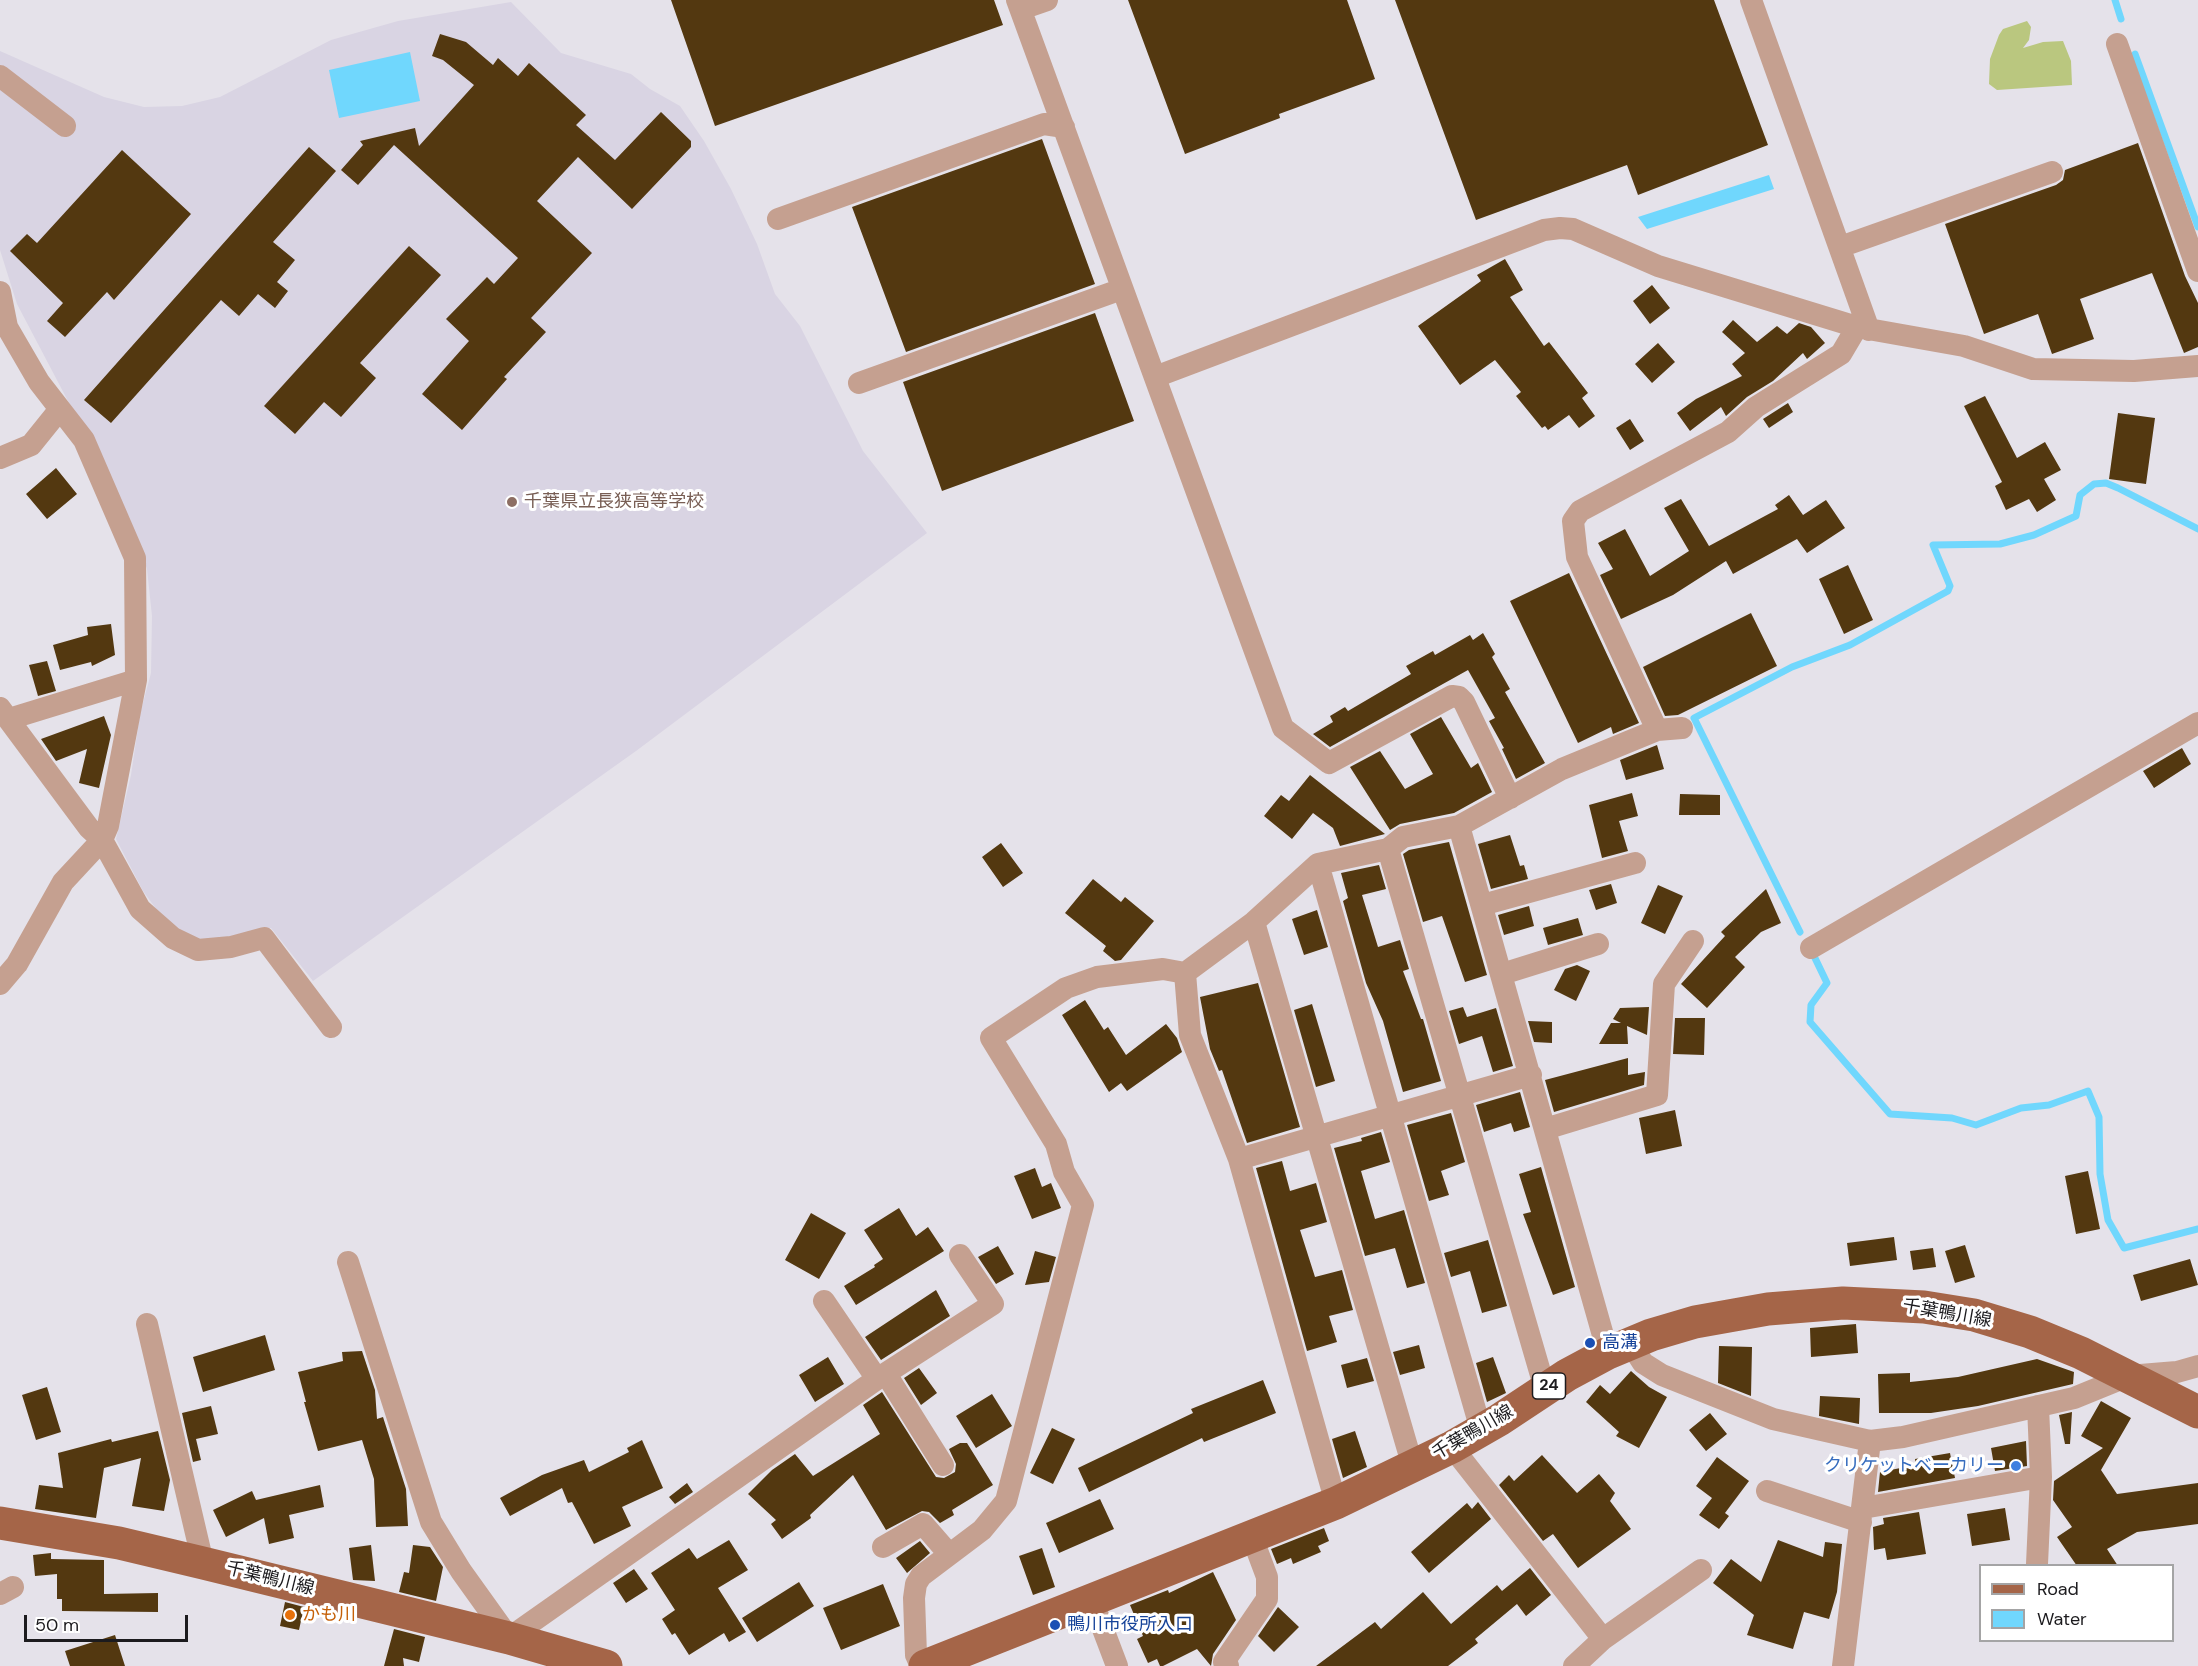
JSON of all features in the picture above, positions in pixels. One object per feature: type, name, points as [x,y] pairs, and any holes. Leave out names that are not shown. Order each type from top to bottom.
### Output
[{"type":"main road","name":"千葉鴨川線","points":[[923,1666],[1335,1503],[1452,1447],[1545,1389],[1619,1348],[1695,1322],[1748,1312],[1820,1304],[1867,1303],[1924,1307],[1974,1315],[2030,1332],[2128,1376],[2198,1412]]},
{"type":"main road","name":"千葉鴨川線","points":[[0,1523],[119,1543],[509,1638],[550,1658],[606,1666]]},
{"type":"street","points":[[1047,0],[1019,5],[1283,728],[1329,763],[1452,696],[1459,697],[1464,702],[1510,798]]},
{"type":"street","points":[[1751,0],[1840,247],[1863,328]]},
{"type":"street","points":[[2117,44],[2198,271]]},
{"type":"street","points":[[0,76],[65,126]]},
{"type":"street","points":[[778,219],[1044,124],[1064,127]]},
{"type":"street","points":[[1840,247],[2052,172]]},
{"type":"street","points":[[1155,377],[1544,230],[1560,228],[1573,229],[1658,266],[1863,328],[1964,346],[2033,369],[2134,371],[2198,366]]},
{"type":"street","points":[[859,383],[1122,289]]},
{"type":"street","points":[[0,292],[11,335],[39,382],[84,440],[135,558],[136,680],[108,826],[102,840],[63,882],[17,964],[0,984]]},
{"type":"street","points":[[1657,730],[1577,557],[1573,521],[1580,511],[1728,432],[1756,407],[1841,354],[1863,328]]},
{"type":"street","points":[[0,458],[31,445],[60,409]]},
{"type":"street","points":[[136,680],[5,714],[89,828],[102,840],[140,909],[173,938],[198,950],[231,947],[264,938],[331,1027]]},
{"type":"street","points":[[1811,948],[2198,723]]},
{"type":"street","points":[[923,1666],[916,1655],[914,1598],[916,1584],[921,1576],[982,1530],[1006,1501],[1083,1205],[1064,1173],[1056,1144],[991,1038],[1066,988],[1097,977],[1163,969],[1185,973],[1254,922],[1318,864],[1388,849],[1403,837],[1459,826],[1562,769],[1657,730],[1682,728]]},
{"type":"street","points":[[1459,826],[1545,1129],[1619,1348],[1662,1375],[1773,1419],[1870,1441],[1903,1437],[2074,1398],[2128,1376],[2177,1372],[2198,1366]]},
{"type":"street","points":[[1388,849],[1545,1389]]},
{"type":"street","points":[[1482,905],[1635,863]]},
{"type":"street","points":[[1318,864],[1481,1430]]},
{"type":"street","points":[[1254,922],[1413,1467]]},
{"type":"street","points":[[1545,1129],[1657,1095],[1664,984],[1694,941]]},
{"type":"street","points":[[1502,974],[1598,944]]},
{"type":"street","points":[[1185,973],[1190,1035],[1239,1159],[1335,1503]]},
{"type":"street","points":[[1239,1159],[1531,1075]]},
{"type":"street","points":[[348,1262],[431,1522],[461,1571],[509,1638],[881,1377],[993,1304],[960,1256]]},
{"type":"street","points":[[824,1301],[943,1466]]},
{"type":"street","points":[[147,1324],[203,1563]]},
{"type":"street","points":[[2037,1564],[2041,1477],[2038,1406]]},
{"type":"street","points":[[1843,1666],[1870,1441]]},
{"type":"street","points":[[1452,1447],[1603,1639]]},
{"type":"street","points":[[1767,1491],[1862,1514],[2041,1477]]},
{"type":"street","points":[[883,1547],[923,1524],[949,1554]]},
{"type":"street","points":[[1228,1666],[1224,1662],[1267,1599],[1267,1576],[1252,1537]]},
{"type":"street","points":[[1574,1666],[1603,1639],[1701,1570]]},
{"type":"street","points":[[1092,1600],[1117,1666]]},
{"type":"shaded area","name":"千葉県立長狭高等学校","points":[[511,2],[561,53],[631,74],[650,89],[680,106],[704,141],[731,189],[757,244],[775,294],[800,326],[863,451],[927,533],[636,751],[313,981],[271,928],[208,943],[186,936],[165,921],[143,891],[116,839],[131,775],[140,714],[151,673],[152,616],[147,569],[130,519],[17,304],[0,250],[0,51],[104,97],[144,107],[182,106],[220,97],[331,40],[398,21]]},
{"type":"green space","points":[[2027,21],[2031,27],[2029,40],[2023,48],[2043,42],[2063,41],[2071,61],[2072,85],[1997,90],[1989,84],[1990,59],[1999,35],[2003,29]]},
{"type":"water","points":[[410,52],[420,101],[339,118],[329,70]]},
{"type":"water","points":[[1769,175],[1774,189],[1647,229],[1638,217]]},
{"type":"building","points":[[671,0],[994,0],[1003,25],[715,126]]},
{"type":"building","points":[[1128,0],[1347,0],[1375,79],[1279,114],[1280,118],[1185,154]]},
{"type":"building","points":[[1395,0],[1714,0],[1768,145],[1638,195],[1627,165],[1476,220]]},
{"type":"building","points":[[440,34],[466,42],[493,65],[498,58],[518,76],[529,63],[586,115],[576,125],[615,160],[661,112],[691,141],[691,147],[632,209],[578,157],[537,201],[592,253],[531,318],[546,332],[504,377],[507,379],[462,430],[422,394],[469,341],[446,319],[487,277],[494,284],[518,258],[394,145],[358,185],[341,170],[363,145],[360,141],[415,128],[419,146],[474,85],[443,60],[432,56]]},
{"type":"building","points":[[1042,139],[1095,284],[906,352],[852,207]]},
{"type":"building","points":[[2138,143],[2185,276],[2198,303],[2198,347],[2184,353],[2152,273],[2080,299],[2094,339],[2052,354],[2038,314],[1984,334],[1945,224],[2056,185],[2063,180],[2065,170]]},
{"type":"building","points":[[309,147],[336,171],[273,242],[295,260],[277,282],[288,291],[275,308],[258,294],[239,316],[221,300],[111,423],[84,400]]},
{"type":"building","points":[[122,150],[191,214],[114,300],[107,292],[65,337],[47,321],[63,303],[10,251],[27,234],[37,243]]},
{"type":"building","points":[[409,246],[441,275],[360,363],[376,378],[341,417],[324,402],[295,434],[264,406]]},
{"type":"building","points":[[1505,259],[1523,290],[1510,297],[1544,346],[1549,342],[1588,393],[1582,398],[1595,416],[1579,428],[1569,415],[1548,430],[1545,426],[1542,428],[1516,396],[1521,392],[1495,360],[1460,385],[1418,326],[1481,281],[1477,275]]},
{"type":"building","points":[[1652,285],[1670,308],[1650,324],[1633,301]]},
{"type":"building","points":[[1095,313],[1134,421],[942,491],[903,382]]},
{"type":"building","points":[[1733,320],[1757,342],[1777,326],[1787,334],[1799,323],[1811,327],[1825,343],[1807,359],[1803,353],[1773,381],[1747,397],[1726,416],[1721,407],[1690,431],[1677,413],[1696,399],[1742,376],[1732,364],[1745,353],[1722,332]]},
{"type":"building","points":[[1658,343],[1675,362],[1652,383],[1635,364]]},
{"type":"building","points":[[1985,396],[2017,458],[2045,442],[2061,470],[2044,479],[2056,500],[2037,512],[2029,499],[2006,510],[1995,486],[2002,482],[1964,406]]},
{"type":"building","points":[[1788,403],[1793,412],[1769,428],[1763,419]]},
{"type":"building","points":[[2118,413],[2155,418],[2146,484],[2109,479]]},
{"type":"building","points":[[1630,419],[1644,441],[1630,450],[1616,428]]},
{"type":"building","points":[[56,468],[77,494],[47,519],[26,494]]},
{"type":"building","points":[[1789,495],[1803,515],[1826,500],[1845,528],[1807,553],[1797,539],[1733,574],[1726,561],[1673,595],[1621,619],[1600,575],[1613,569],[1598,543],[1625,529],[1650,576],[1689,551],[1664,508],[1681,499],[1709,546],[1778,509],[1775,505]]},
{"type":"building","points":[[1848,565],[1873,620],[1844,634],[1819,579]]},
{"type":"building","points":[[1569,573],[1639,723],[1613,734],[1611,727],[1578,743],[1510,601]]},
{"type":"building","points":[[1751,613],[1777,666],[1678,715],[1665,716],[1643,667]]},
{"type":"building","points":[[111,624],[115,655],[92,666],[91,662],[60,670],[53,645],[88,635],[87,627]]},
{"type":"building","points":[[1483,633],[1495,654],[1492,657],[1510,689],[1505,692],[1545,763],[1516,779],[1502,749],[1504,748],[1489,721],[1495,718],[1468,670],[1330,747],[1313,734],[1333,722],[1330,716],[1345,707],[1348,711],[1411,674],[1406,666],[1433,651],[1435,655],[1470,635],[1473,640]]},
{"type":"building","points":[[47,661],[56,691],[38,696],[29,665]]},
{"type":"building","points":[[104,716],[111,735],[99,788],[79,783],[87,749],[56,761],[41,739]]},
{"type":"building","points":[[1441,717],[1471,768],[1478,763],[1492,792],[1454,813],[1400,824],[1390,830],[1350,767],[1380,751],[1405,789],[1433,774],[1410,734]]},
{"type":"building","points":[[1657,745],[1664,769],[1626,780],[1620,760]]},
{"type":"building","points":[[2182,748],[2191,764],[2154,788],[2143,771]]},
{"type":"building","points":[[1310,775],[1385,834],[1340,846],[1333,828],[1313,813],[1292,839],[1264,816],[1281,795],[1289,801]]},
{"type":"building","points":[[1632,793],[1638,816],[1619,821],[1628,851],[1602,858],[1589,805]]},
{"type":"building","points":[[1680,794],[1720,795],[1720,815],[1679,815]]},
{"type":"building","points":[[1510,835],[1520,866],[1524,865],[1528,879],[1491,889],[1478,844]]},
{"type":"building","points":[[1449,842],[1487,975],[1465,982],[1442,916],[1423,922],[1403,854],[1409,850]]},
{"type":"building","points":[[1001,843],[1023,873],[1003,887],[982,857]]},
{"type":"building","points":[[1379,865],[1386,889],[1362,895],[1378,947],[1400,940],[1409,969],[1403,971],[1421,1019],[1423,1019],[1441,1081],[1403,1092],[1383,1021],[1366,983],[1343,901],[1348,898],[1341,873]]},
{"type":"building","points":[[1093,879],[1121,902],[1125,897],[1154,921],[1121,960],[1115,961],[1103,951],[1106,946],[1065,913]]},
{"type":"building","points":[[1611,884],[1617,903],[1596,910],[1589,890]]},
{"type":"building","points":[[1658,885],[1683,896],[1665,934],[1641,923]]},
{"type":"building","points":[[1766,889],[1781,923],[1761,932],[1735,957],[1745,967],[1707,1008],[1681,984],[1725,936],[1721,932]]},
{"type":"building","points":[[1529,906],[1534,926],[1504,935],[1498,915]]},
{"type":"building","points":[[1317,910],[1328,947],[1304,955],[1292,919]]},
{"type":"building","points":[[1578,918],[1583,935],[1548,945],[1543,928]]},
{"type":"building","points":[[1577,965],[1590,971],[1576,1001],[1554,990],[1565,969]]},
{"type":"building","points":[[1258,983],[1300,1127],[1247,1143],[1222,1070],[1219,1071],[1210,1049],[1200,997]]},
{"type":"building","points":[[1085,1000],[1104,1030],[1108,1027],[1126,1055],[1166,1024],[1177,1038],[1182,1052],[1127,1091],[1121,1083],[1109,1092],[1062,1015]]},
{"type":"building","points":[[1312,1004],[1335,1081],[1316,1087],[1294,1010]]},
{"type":"building","points":[[1463,1007],[1467,1017],[1496,1008],[1513,1066],[1493,1072],[1482,1036],[1459,1044],[1449,1011]]},
{"type":"building","points":[[1649,1007],[1647,1035],[1627,1026],[1628,1044],[1599,1044],[1611,1023],[1621,1023],[1613,1019],[1620,1008]]},
{"type":"building","points":[[1675,1018],[1705,1018],[1704,1055],[1673,1054]]},
{"type":"building","points":[[1528,1021],[1552,1022],[1552,1043],[1534,1042]]},
{"type":"building","points":[[1628,1058],[1628,1075],[1645,1072],[1644,1085],[1554,1112],[1545,1080]]},
{"type":"building","points":[[1520,1092],[1530,1127],[1514,1132],[1511,1123],[1484,1132],[1476,1105]]},
{"type":"building","points":[[1675,1110],[1682,1146],[1646,1154],[1639,1118]]},
{"type":"building","points":[[1451,1113],[1465,1162],[1441,1171],[1449,1195],[1429,1201],[1407,1125]]},
{"type":"building","points":[[1381,1132],[1390,1162],[1361,1171],[1375,1219],[1404,1210],[1425,1283],[1407,1288],[1395,1248],[1365,1256],[1334,1148],[1362,1141],[1361,1138]]},
{"type":"building","points":[[1282,1161],[1290,1191],[1316,1183],[1327,1222],[1300,1230],[1315,1277],[1342,1270],[1353,1310],[1329,1316],[1337,1342],[1307,1351],[1256,1168]]},
{"type":"building","points":[[1541,1167],[1575,1287],[1553,1295],[1523,1214],[1531,1212],[1519,1174]]},
{"type":"building","points":[[1035,1168],[1042,1187],[1051,1183],[1061,1208],[1032,1219],[1014,1176]]},
{"type":"building","points":[[2088,1171],[2100,1229],[2076,1234],[2065,1176]]},
{"type":"building","points":[[899,1208],[916,1236],[928,1227],[944,1251],[856,1305],[844,1286],[875,1267],[874,1265],[883,1259],[864,1230]]},
{"type":"building","points":[[811,1213],[846,1233],[819,1279],[785,1260]]},
{"type":"building","points":[[1894,1237],[1897,1260],[1850,1266],[1847,1243]]},
{"type":"building","points":[[1488,1240],[1507,1306],[1482,1313],[1470,1271],[1451,1277],[1444,1253]]},
{"type":"building","points":[[1965,1245],[1975,1277],[1955,1283],[1945,1251]]},
{"type":"building","points":[[998,1246],[1014,1274],[996,1284],[978,1257]]},
{"type":"building","points":[[1933,1248],[1936,1267],[1913,1270],[1910,1251]]},
{"type":"building","points":[[1035,1251],[1056,1257],[1049,1282],[1025,1285]]},
{"type":"building","points":[[2190,1259],[2198,1285],[2141,1301],[2133,1275]]},
{"type":"building","points":[[936,1290],[950,1316],[881,1360],[865,1337]]},
{"type":"building","points":[[1856,1324],[1858,1353],[1811,1357],[1810,1328]]},
{"type":"building","points":[[265,1335],[275,1370],[203,1392],[193,1357]]},
{"type":"building","points":[[1419,1345],[1425,1368],[1400,1375],[1393,1352]]},
{"type":"building","points":[[1719,1346],[1752,1347],[1751,1396],[1718,1383]]},
{"type":"building","points":[[362,1351],[375,1390],[377,1419],[383,1417],[406,1489],[408,1526],[376,1527],[374,1479],[362,1440],[318,1451],[304,1402],[306,1402],[298,1372],[343,1361],[342,1352]]},
{"type":"building","points":[[828,1357],[844,1384],[815,1402],[799,1375]]},
{"type":"building","points":[[1493,1357],[1506,1393],[1487,1402],[1476,1363]]},
{"type":"building","points":[[1367,1358],[1374,1381],[1347,1388],[1341,1365]]},
{"type":"building","points":[[2037,1359],[2074,1372],[2073,1384],[1978,1406],[1931,1413],[1879,1413],[1878,1374],[1910,1373],[1910,1382],[1958,1377]]},
{"type":"building","points":[[919,1368],[937,1393],[921,1405],[904,1378]]},
{"type":"building","points":[[1631,1371],[1649,1387],[1667,1397],[1639,1448],[1616,1436],[1619,1432],[1586,1402],[1600,1385],[1610,1394]]},
{"type":"building","points":[[1263,1380],[1276,1413],[1204,1442],[1202,1438],[1089,1492],[1078,1468],[1193,1413],[1191,1409]]},
{"type":"building","points":[[47,1387],[61,1432],[36,1440],[22,1395]]},
{"type":"building","points":[[882,1392],[936,1477],[944,1478],[955,1472],[956,1464],[949,1449],[960,1443],[967,1443],[993,1485],[952,1510],[954,1515],[940,1523],[929,1512],[922,1511],[886,1530],[853,1475],[810,1515],[811,1518],[782,1539],[771,1524],[776,1520],[748,1494],[772,1470],[795,1454],[813,1476],[880,1434],[863,1405]]},
{"type":"building","points":[[992,1394],[1012,1426],[976,1448],[956,1416]]},
{"type":"building","points":[[1820,1396],[1860,1398],[1859,1424],[1819,1416]]},
{"type":"building","points":[[2101,1401],[2131,1418],[2101,1470],[2117,1494],[2198,1483],[2198,1524],[2137,1532],[2107,1549],[2117,1564],[2076,1564],[2057,1537],[2072,1527],[2053,1500],[2054,1481],[2103,1448],[2081,1436]]},
{"type":"building","points":[[211,1406],[218,1434],[196,1439],[201,1460],[193,1462],[182,1413]]},
{"type":"building","points":[[2072,1412],[2070,1444],[2065,1444],[2059,1415]]},
{"type":"building","points":[[1710,1413],[1727,1434],[1706,1451],[1689,1430]]},
{"type":"building","points":[[1052,1428],[1075,1439],[1053,1484],[1030,1473]]},
{"type":"building","points":[[158,1431],[170,1480],[164,1511],[132,1506],[141,1458],[104,1468],[96,1518],[35,1509],[39,1485],[63,1488],[58,1453],[111,1439],[112,1442]]},
{"type":"building","points":[[1355,1431],[1367,1467],[1343,1478],[1332,1439]]},
{"type":"building","points":[[642,1440],[663,1488],[622,1507],[631,1526],[594,1544],[572,1502],[568,1503],[562,1488],[510,1516],[500,1498],[542,1475],[584,1460],[589,1472],[629,1452],[627,1448]]},
{"type":"building","points":[[2026,1441],[2027,1466],[1995,1471],[1991,1448]]},
{"type":"building","points":[[1950,1453],[1955,1478],[1878,1492],[1880,1472],[1916,1465],[1915,1459]]},
{"type":"building","points":[[1542,1455],[1577,1493],[1599,1474],[1615,1493],[1610,1501],[1631,1529],[1578,1568],[1553,1534],[1543,1541],[1499,1485],[1509,1475],[1514,1481]]},
{"type":"building","points":[[1717,1457],[1749,1481],[1725,1513],[1729,1516],[1719,1529],[1699,1515],[1712,1498],[1696,1486]]},
{"type":"building","points":[[687,1483],[693,1492],[675,1504],[669,1497]]},
{"type":"building","points":[[320,1485],[324,1507],[289,1515],[294,1538],[269,1544],[264,1518],[226,1537],[213,1510],[252,1491],[256,1500]]},
{"type":"building","points":[[1100,1499],[1114,1529],[1059,1553],[1046,1523]]},
{"type":"building","points":[[1478,1502],[1491,1519],[1429,1573],[1411,1552],[1467,1503],[1472,1509]]},
{"type":"building","points":[[2005,1508],[2010,1540],[1972,1546],[1967,1514]]},
{"type":"building","points":[[1919,1512],[1926,1554],[1887,1560],[1885,1548],[1874,1550],[1873,1527],[1884,1524],[1883,1518]]},
{"type":"building","points":[[1324,1528],[1329,1541],[1318,1546],[1321,1552],[1293,1564],[1291,1558],[1277,1564],[1271,1549]]},
{"type":"building","points":[[729,1540],[748,1570],[718,1588],[746,1632],[729,1642],[724,1633],[689,1655],[675,1633],[672,1635],[662,1619],[675,1610],[651,1573],[689,1548],[697,1559]]},
{"type":"building","points":[[1778,1540],[1823,1557],[1825,1542],[1842,1544],[1837,1592],[1829,1619],[1804,1612],[1793,1649],[1747,1635],[1754,1615],[1713,1583],[1731,1559],[1761,1582]]},
{"type":"building","points":[[920,1541],[930,1553],[907,1573],[896,1558]]},
{"type":"building","points":[[371,1545],[375,1581],[353,1580],[349,1548]]},
{"type":"building","points":[[413,1545],[430,1547],[443,1567],[436,1601],[399,1592],[404,1572],[409,1573]]},
{"type":"building","points":[[1042,1548],[1055,1587],[1033,1595],[1019,1556]]},
{"type":"building","points":[[51,1553],[51,1559],[104,1560],[104,1594],[158,1593],[158,1612],[62,1611],[62,1599],[57,1599],[57,1574],[35,1576],[33,1555]]},
{"type":"building","points":[[1530,1568],[1551,1595],[1526,1616],[1517,1604],[1475,1639],[1478,1643],[1448,1666],[1316,1666],[1375,1622],[1381,1629],[1423,1592],[1451,1624],[1497,1585],[1502,1591]]},
{"type":"building","points":[[634,1569],[648,1589],[626,1603],[613,1583]]},
{"type":"building","points":[[1213,1572],[1236,1620],[1213,1654],[1211,1666],[1197,1649],[1163,1666],[1160,1666],[1157,1659],[1148,1663],[1137,1639],[1143,1636],[1130,1605],[1168,1590],[1169,1593]]},
{"type":"building","points":[[799,1582],[814,1606],[757,1642],[742,1618]]},
{"type":"building","points":[[883,1584],[900,1626],[841,1650],[823,1608]]},
{"type":"building","points":[[285,1602],[304,1607],[299,1630],[280,1626]]},
{"type":"building","points":[[1278,1607],[1299,1627],[1274,1652],[1258,1636]]},
{"type":"building","points":[[394,1629],[425,1637],[419,1662],[403,1658],[404,1666],[384,1666]]},
{"type":"building","points":[[115,1635],[125,1666],[70,1666],[65,1651]]},
{"type":"waterway","points":[[2115,0],[2121,19]]},
{"type":"waterway","points":[[2135,54],[2198,227]]},
{"type":"waterway","points":[[1800,932],[1694,718],[1792,667],[1850,645],[1948,591],[1950,586],[1933,545],[2000,544],[2034,535],[2076,516],[2080,495],[2094,484],[2106,483],[2118,488],[2198,529]]},
{"type":"waterway","points":[[1814,956],[1827,983],[1811,1005],[1810,1022],[1890,1114],[1952,1118],[1976,1125],[2021,1108],[2049,1105],[2088,1091],[2099,1117],[2100,1174],[2108,1220],[2124,1248],[2198,1229]]},
{"type":"place","name":"千葉県立長狭高等学校","points":[[512,502]]},
{"type":"place","name":"高溝","points":[[1590,1343]]},
{"type":"place","name":"クリケットベーカリー","points":[[2016,1466]]},
{"type":"place","name":"かも川","points":[[290,1615]]},
{"type":"place","name":"鴨川市役所入口","points":[[1055,1625]]}]
